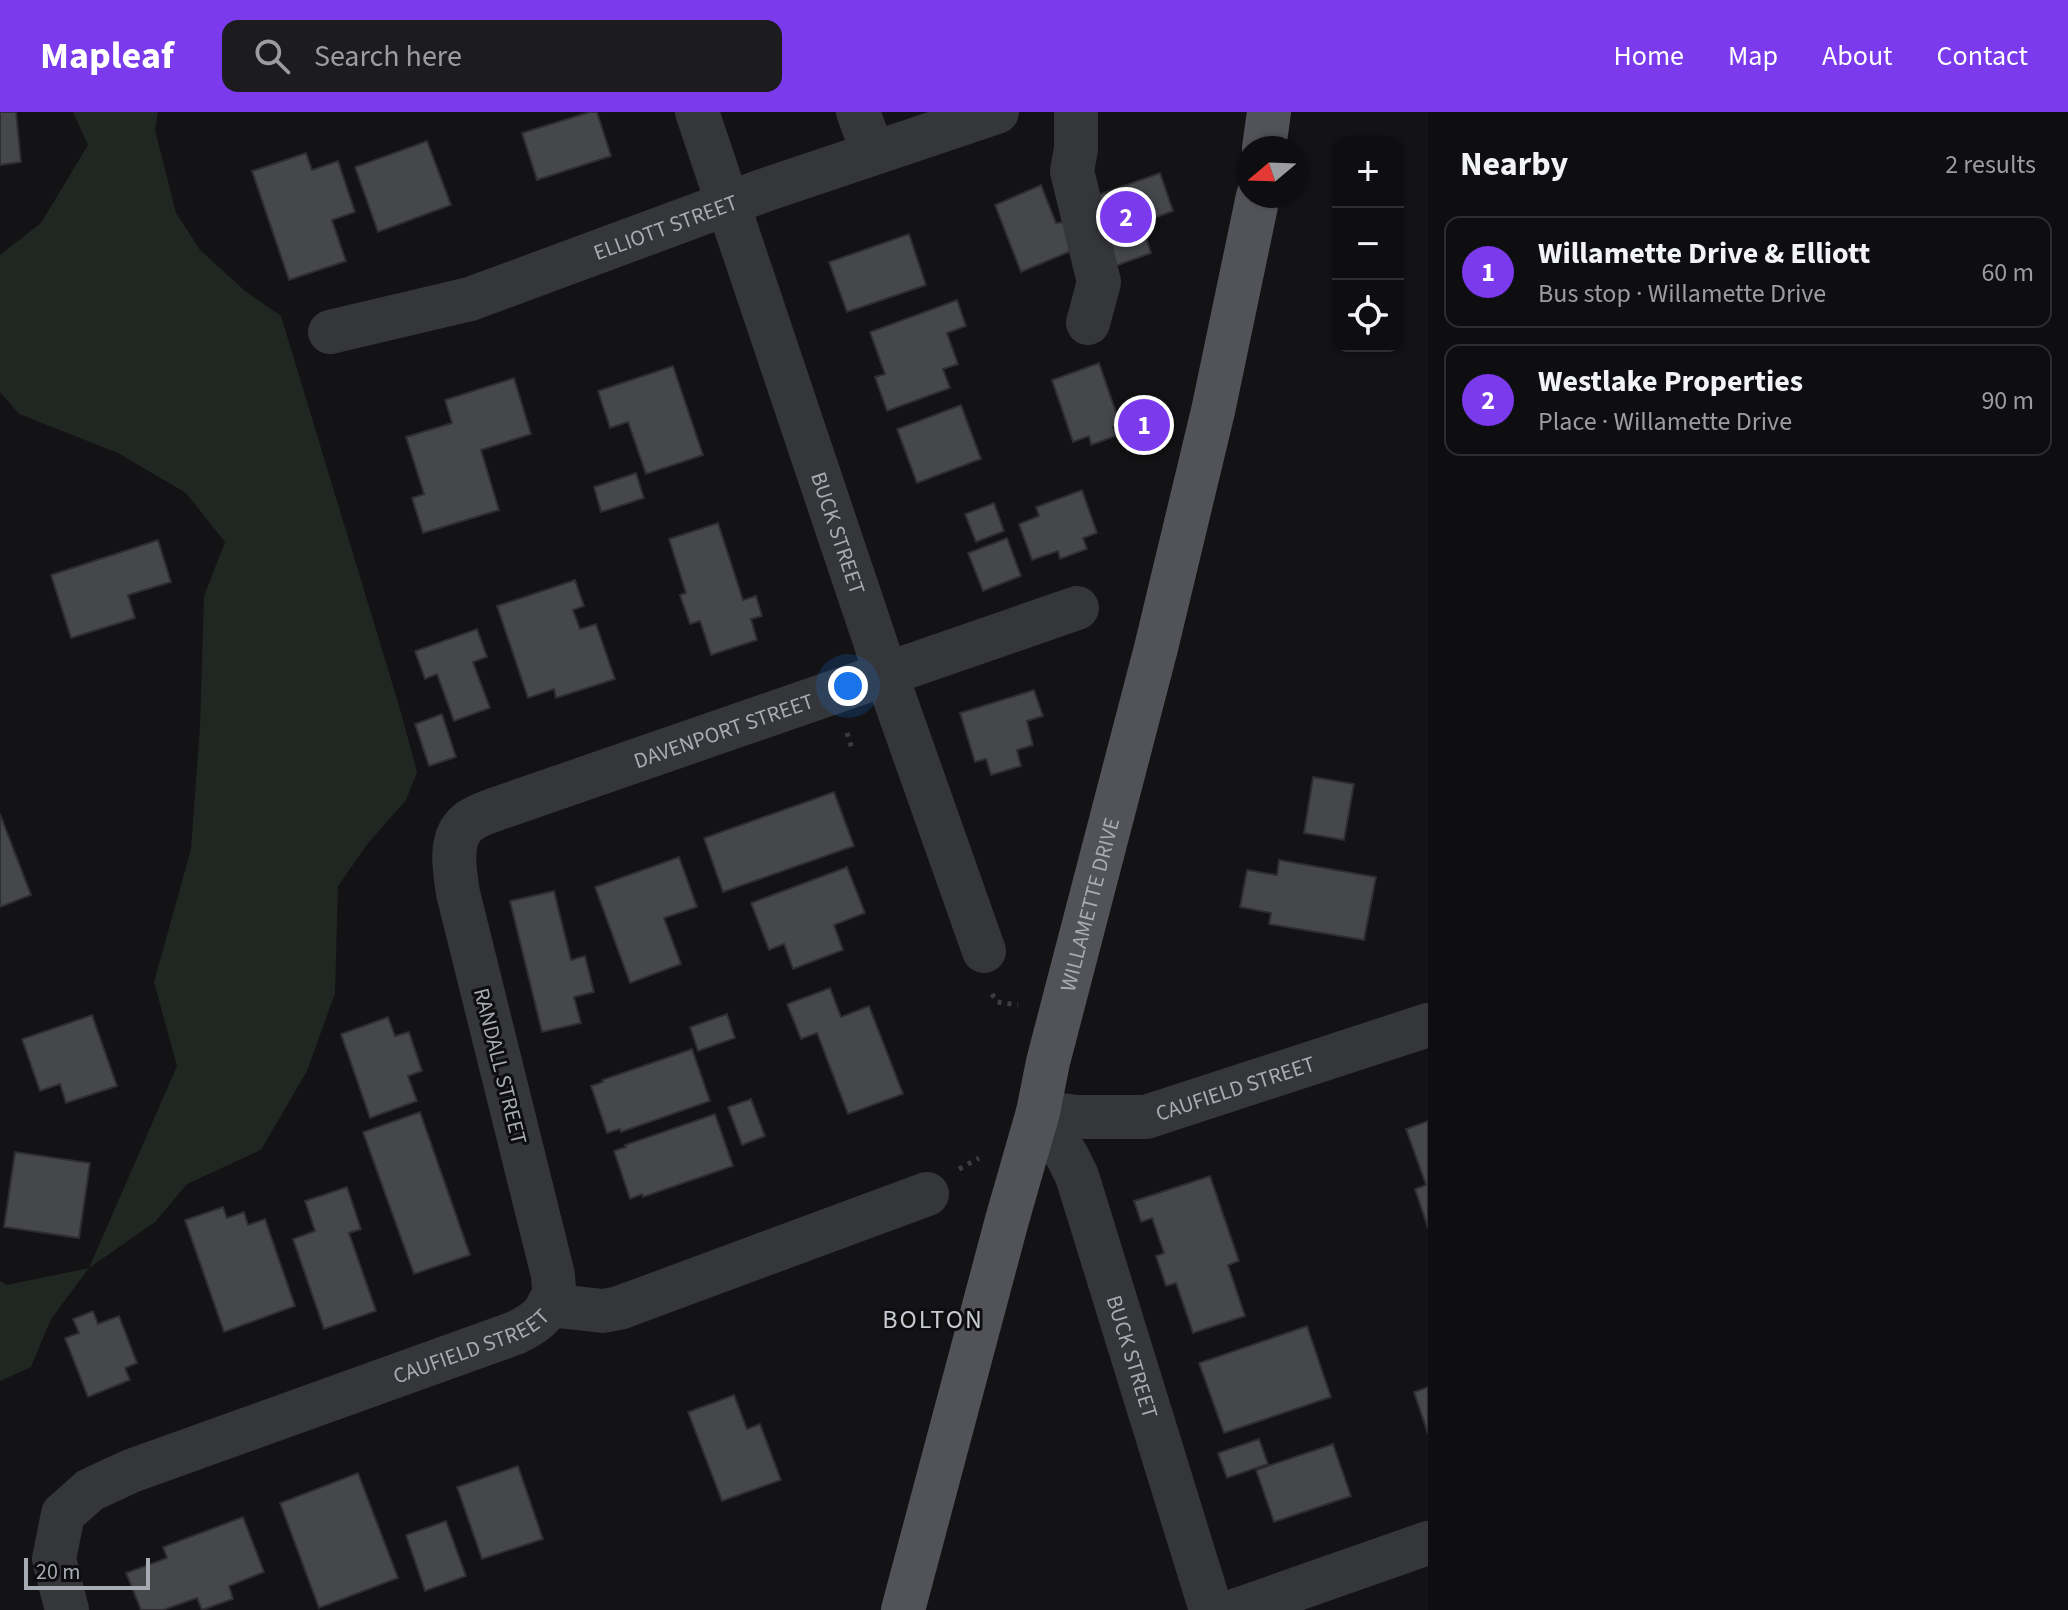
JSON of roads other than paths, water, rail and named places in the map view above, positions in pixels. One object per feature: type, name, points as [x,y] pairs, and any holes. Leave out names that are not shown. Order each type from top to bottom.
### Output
[{"type":"main road","points":[[1266,136],[1269,112]]},
{"type":"main road","name":"WILLAMETTE DRIVE","points":[[903,1610],[1038,1112],[1048,1062],[1156,648],[1213,411],[1255,208]]},
{"type":"street","name":"BUCK STREET","points":[[697,112],[886,674],[984,951]]},
{"type":"street","points":[[858,112],[873,153]]},
{"type":"street","name":"ELLIOTT STREET","points":[[330,332],[470,299],[727,203],[997,112]]},
{"type":"street","points":[[1076,112],[1076,149],[1072,171],[1099,282],[1088,323]]},
{"type":"street","name":"DAVENPORT STREET","points":[[462,826],[474,817],[496,809],[1077,608]]},
{"type":"street","name":"RANDALL STREET","points":[[462,826],[454,849],[458,893],[553,1275],[553,1295],[548,1305]]},
{"type":"street","name":"CAUFIELD STREET","points":[[1038,1112],[1078,1117],[1146,1117],[1428,1025]]},
{"type":"street","name":"BUCK STREET","points":[[1038,1112],[1077,1176],[1211,1610]]},
{"type":"street","name":"CAUFIELD STREET","points":[[67,1610],[54,1559],[63,1514],[90,1490],[131,1471],[515,1333],[542,1317],[548,1305],[603,1311],[619,1308],[927,1194]]},
{"type":"street","points":[[1237,1610],[1428,1543]]},
{"type":"place","name":"Westlake Properties","points":[[1126,217]]},
{"type":"place","name":"Willamette Drive & Elliott","points":[[1144,425]]},
{"type":"district","name":"BOLTON","points":[[933,1319]]}]
